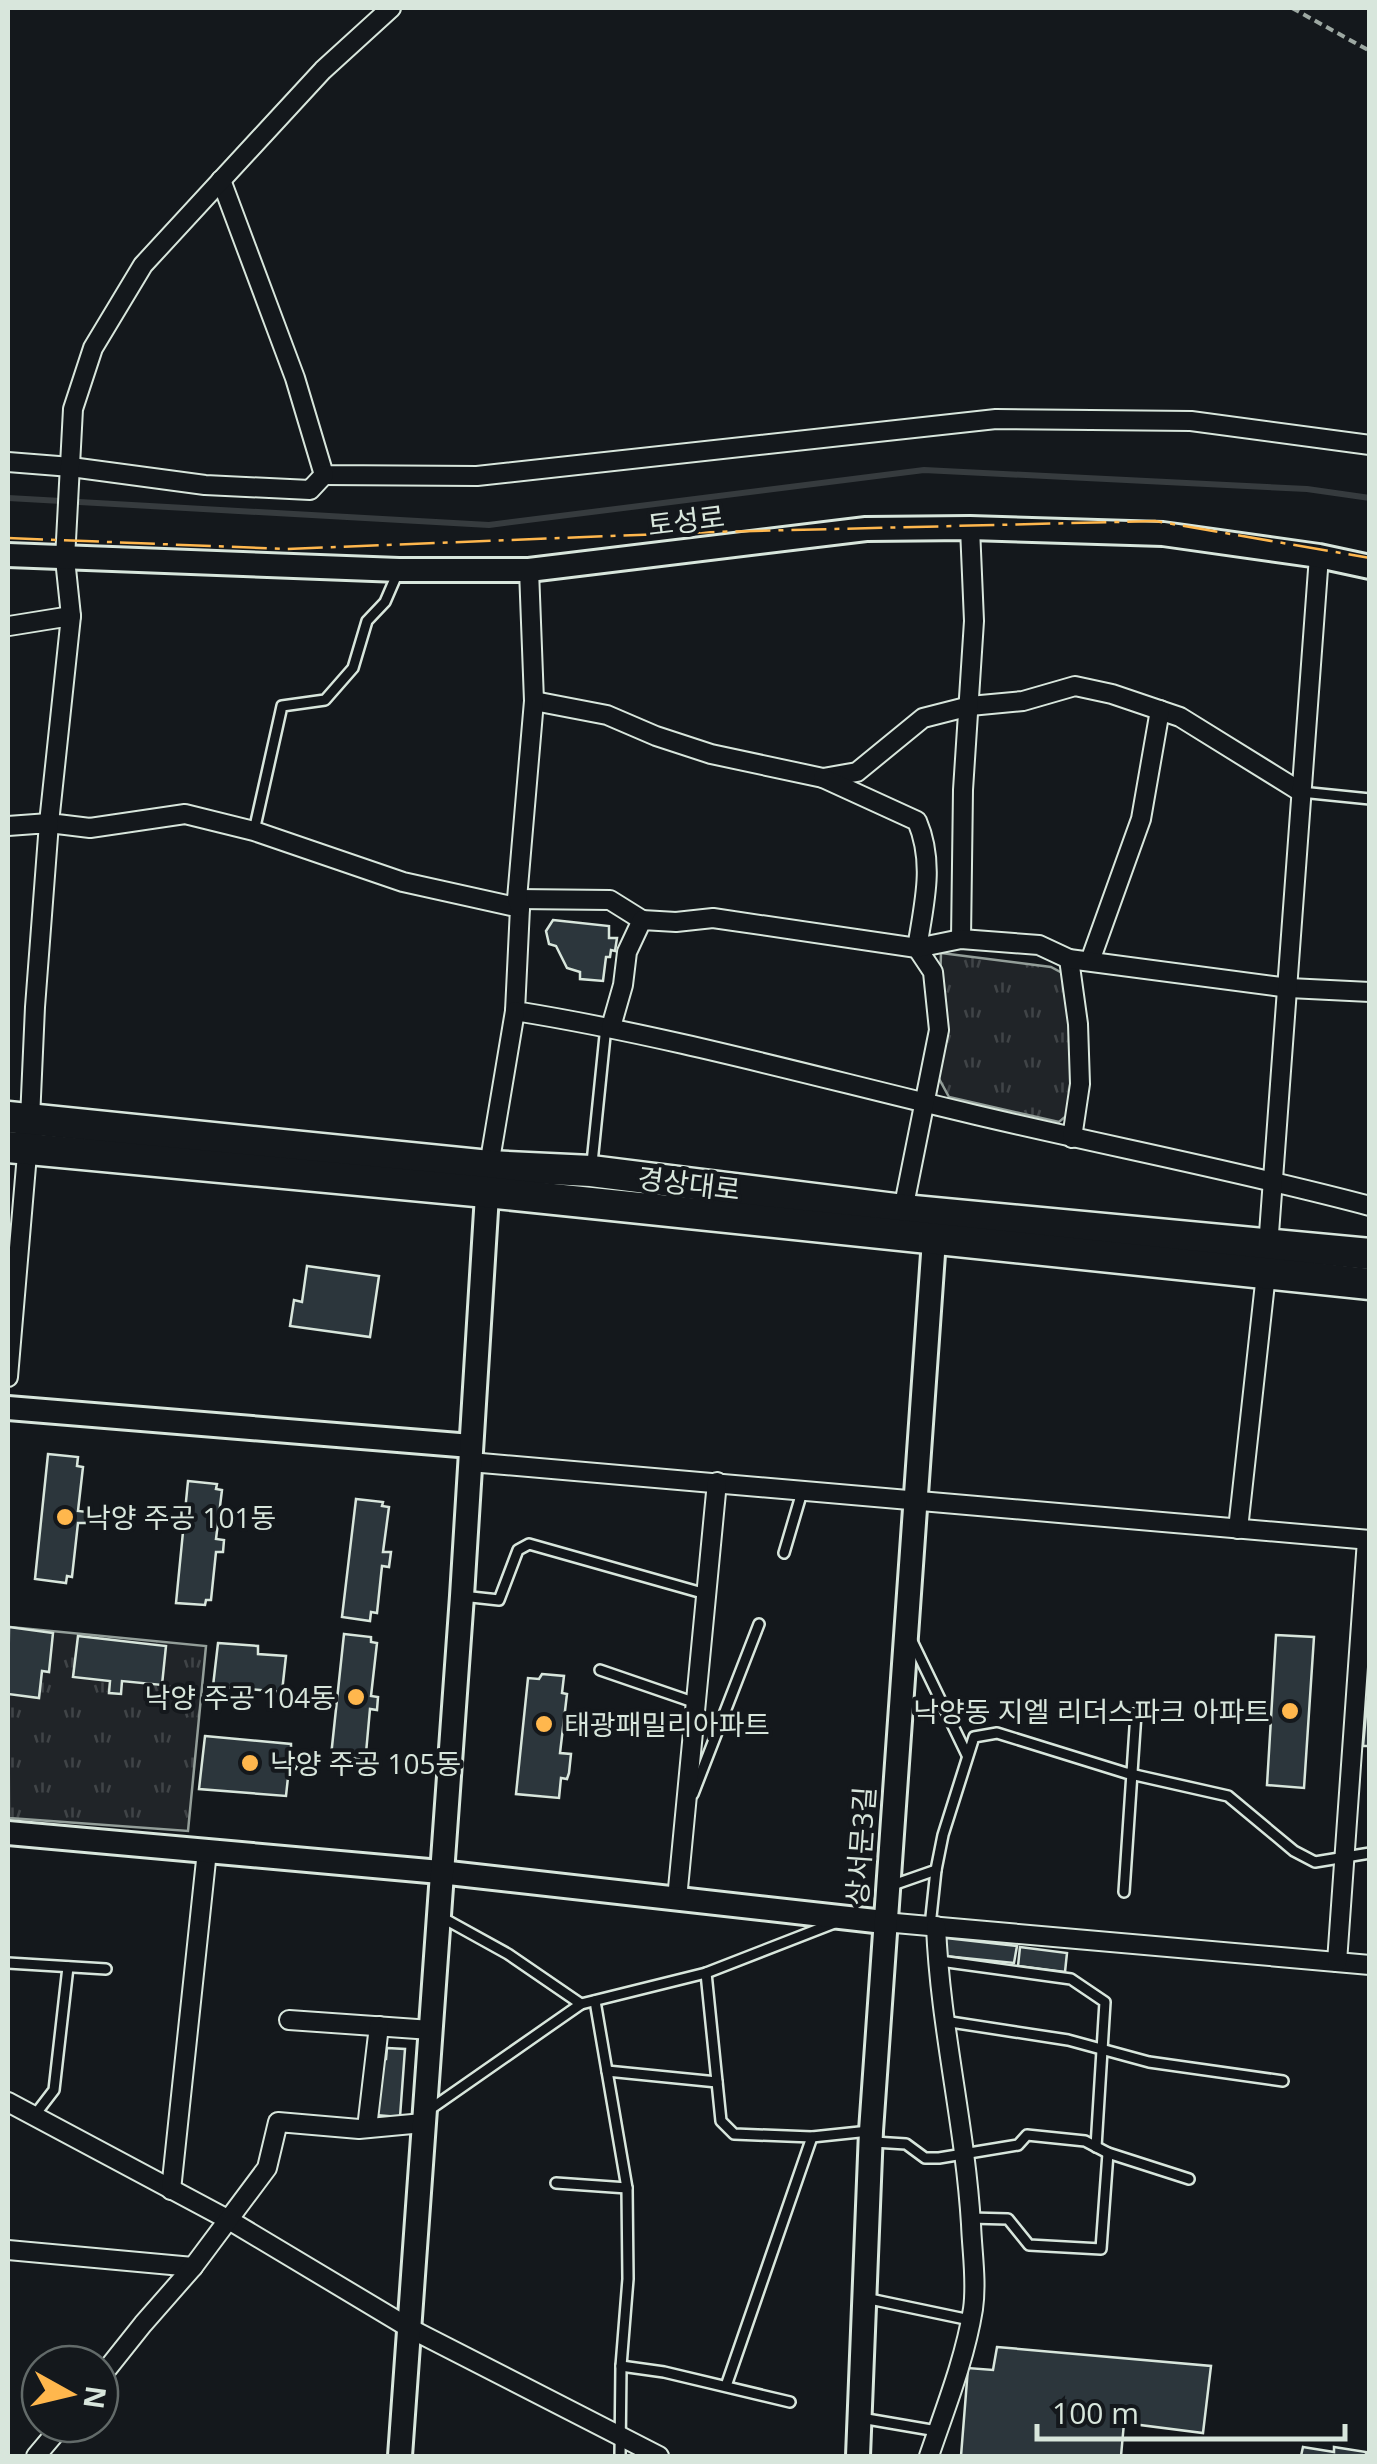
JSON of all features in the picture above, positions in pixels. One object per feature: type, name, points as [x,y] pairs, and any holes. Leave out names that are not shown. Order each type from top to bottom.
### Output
[{"type":"main road","name":"경상대로","points":[[18,1133],[488,1179],[934,1240],[1267,1260],[1370,1254]]},
{"type":"main road","name":"경상대로","points":[[488,1179],[591,1171],[1267,1260],[1370,1284]]},
{"type":"street","points":[[8,1377],[18,1133],[35,1007],[71,616],[65,553],[73,409],[94,348],[143,265],[323,70],[391,8]]},
{"type":"street","points":[[221,180],[295,378],[324,475]]},
{"type":"street","points":[[8,462],[204,485],[310,490],[324,475],[478,476],[996,419],[1190,421],[1370,445]]},
{"type":"street","points":[[960,939],[963,790],[974,621],[970,528]]},
{"type":"street","name":"토성로","points":[[8,555],[65,553],[399,570],[528,570],[866,529],[970,528],[1163,534],[1370,566]]},
{"type":"street","points":[[1238,1530],[1267,1260],[1319,556]]},
{"type":"street","points":[[400,2456],[488,1179],[515,1011],[518,904],[534,701],[528,570]]},
{"type":"street","points":[[8,627],[71,616]]},
{"type":"street","points":[[822,778],[856,772],[923,718],[1075,686],[1180,718],[1301,792]]},
{"type":"street","points":[[534,701],[607,715],[711,754],[822,778],[918,821],[927,844],[928,883],[917,948],[933,972],[939,1030],[903,1210]]},
{"type":"street","points":[[1090,961],[1141,819],[1160,710]]},
{"type":"street","points":[[8,826],[50,824],[90,828],[185,814],[254,831],[403,882],[518,904],[610,900],[642,920],[713,918],[917,948],[960,939],[1039,945],[1069,959],[1289,988],[1370,992]]},
{"type":"street","points":[[609,1026],[623,985],[626,952],[642,920]]},
{"type":"street","points":[[1069,959],[1078,1024],[1080,1084],[1072,1138]]},
{"type":"street","points":[[515,1011],[609,1026],[1072,1138],[1272,1179],[1370,1206]]},
{"type":"street","name":"상서문3길","points":[[858,2456],[886,1887],[934,1240]]},
{"type":"street","points":[[8,1408],[717,1482],[1368,1540],[1337,1962]]},
{"type":"street","points":[[677,1899],[717,1482]]},
{"type":"street","points":[[8,1834],[440,1872],[884,1922],[1370,1965]]},
{"type":"street","points":[[171,2190],[207,1851]]},
{"type":"street","points":[[928,2456],[970,2320],[974,2282],[965,2154],[933,1926]]},
{"type":"street","points":[[290,2020],[431,2030]]},
{"type":"street","points":[[367,2128],[378,2026]]},
{"type":"street","points":[[8,2102],[229,2220],[620,2448],[659,2456]]},
{"type":"street","points":[[120,2352],[193,2267],[266,2168],[278,2122],[367,2128],[423,2118]]},
{"type":"street","points":[[8,2250],[193,2267]]},
{"type":"lane","points":[[254,831],[282,706],[325,700],[353,668],[368,621],[385,602],[399,570]]},
{"type":"lane","points":[[1301,792],[1370,799]]},
{"type":"lane","points":[[591,1171],[609,1026]]},
{"type":"lane","points":[[784,1553],[802,1489]]},
{"type":"lane","points":[[462,1596],[499,1600],[518,1550],[529,1544],[706,1594]]},
{"type":"lane","points":[[685,1815],[759,1624]]},
{"type":"lane","points":[[906,1629],[967,1756]]},
{"type":"lane","points":[[600,1670],[696,1702]]},
{"type":"lane","points":[[1124,1892],[1136,1713]]},
{"type":"lane","points":[[933,1926],[936,1870],[967,1756],[974,1737],[996,1733],[1131,1774],[1228,1796],[1294,1851],[1315,1862],[1370,1853]]},
{"type":"lane","points":[[886,1887],[936,1870]]},
{"type":"lane","points":[[438,1916],[508,1954],[581,2004]]},
{"type":"lane","points":[[423,2118],[581,2004],[706,1973],[849,1918]]},
{"type":"lane","points":[[937,1960],[1072,1978],[1105,2002],[1096,2146]]},
{"type":"lane","points":[[8,1963],[106,1969]]},
{"type":"lane","points":[[34,2116],[54,2090],[68,1967]]},
{"type":"lane","points":[[706,1973],[721,2120],[734,2134],[871,2136],[906,2144],[925,2158],[1018,2145],[1027,2135],[1085,2141],[1108,2153],[1190,2179]]},
{"type":"lane","points":[[595,2000],[627,2188],[628,2278],[620,2448]]},
{"type":"lane","points":[[944,2021],[1068,2040],[1149,2062],[1283,2081]]},
{"type":"lane","points":[[606,2070],[717,2082]]},
{"type":"lane","points":[[726,2386],[812,2137]]},
{"type":"lane","points":[[970,2218],[1008,2219],[1030,2245],[1101,2249],[1108,2153]]},
{"type":"lane","points":[[556,2183],[627,2188]]},
{"type":"lane","points":[[864,2298],[970,2320]]},
{"type":"lane","points":[[621,2366],[664,2372],[790,2402]]},
{"type":"lane","points":[[859,2418],[937,2430]]},
{"type":"path","points":[[1292,8],[1370,50]]},
{"type":"green space","points":[[941,953],[1051,967],[1064,974],[1073,1031],[1071,1112],[1059,1122],[949,1097],[937,1075]]},
{"type":"green space","points":[[10,1627],[206,1646],[188,1831],[9,1818]]},
{"type":"building","points":[[553,920],[609,926],[609,938],[617,938],[615,951],[611,950],[610,957],[606,957],[603,981],[580,979],[580,972],[567,968],[556,946],[549,944],[546,931]]},
{"type":"building","points":[[307,1266],[379,1276],[370,1337],[290,1326],[294,1300],[302,1302]]},
{"type":"building","name":"낙양 주공 101동","points":[[48,1454],[78,1457],[77,1466],[83,1467],[78,1511],[88,1512],[87,1523],[78,1523],[72,1577],[67,1576],[66,1583],[35,1579]]},
{"type":"building","points":[[188,1481],[217,1484],[216,1489],[222,1490],[216,1539],[224,1540],[223,1552],[216,1552],[211,1600],[206,1600],[205,1605],[176,1603]]},
{"type":"building","points":[[356,1499],[383,1502],[382,1506],[389,1507],[383,1552],[391,1552],[389,1567],[382,1566],[377,1613],[371,1612],[370,1621],[342,1617]]},
{"type":"building","points":[[9,1627],[53,1633],[49,1672],[42,1671],[39,1698],[8,1694]]},
{"type":"building","name":"낙양 주공 104동","points":[[344,1634],[371,1637],[371,1642],[377,1643],[371,1696],[378,1697],[377,1710],[370,1709],[366,1753],[359,1752],[359,1759],[331,1756]]},
{"type":"building","name":"낙양동 지엘 리더스파크 아파트","points":[[1276,1635],[1314,1637],[1304,1788],[1267,1785]]},
{"type":"building","points":[[78,1636],[166,1646],[162,1685],[122,1681],[121,1694],[109,1693],[110,1681],[73,1677]]},
{"type":"building","points":[[218,1643],[258,1646],[258,1654],[286,1656],[282,1692],[213,1686]]},
{"type":"building","points":[[1370,1672],[1370,1746],[1363,1746]]},
{"type":"building","name":"태광패밀리아파트","points":[[542,1674],[564,1676],[562,1693],[567,1694],[560,1753],[571,1754],[567,1779],[561,1778],[559,1798],[516,1794],[528,1678],[539,1679]]},
{"type":"building","name":"낙양 주공 105동","points":[[205,1736],[291,1744],[291,1757],[298,1758],[297,1769],[289,1768],[286,1796],[199,1789]]},
{"type":"building","points":[[946,1938],[1017,1946],[1014,1963],[944,1956]]},
{"type":"building","points":[[1020,1947],[1067,1953],[1065,1972],[1018,1966]]},
{"type":"building","points":[[387,2048],[405,2049],[400,2117],[375,2115],[380,2059],[386,2059]]},
{"type":"building","points":[[997,2347],[1211,2366],[1203,2433],[1124,2423],[1121,2456],[961,2456],[968,2368],[993,2370]]},
{"type":"building","points":[[1303,2447],[1334,2452],[1334,2447],[1366,2452],[1366,2456],[1301,2456]]},
{"type":"waterway","points":[[8,498],[489,525],[924,470],[1307,489],[1370,498]]},
{"type":"power","points":[[8,538],[286,549],[712,532],[1155,521],[1370,558]]},
{"type":"place","name":"낙양 주공 101동","points":[[65,1517]]},
{"type":"place","name":"낙양 주공 104동","points":[[356,1697]]},
{"type":"place","name":"낙양동 지엘 리더스파크 아파트","points":[[1290,1711]]},
{"type":"place","name":"태광패밀리아파트","points":[[544,1724]]},
{"type":"place","name":"낙양 주공 105동","points":[[250,1763]]}]
